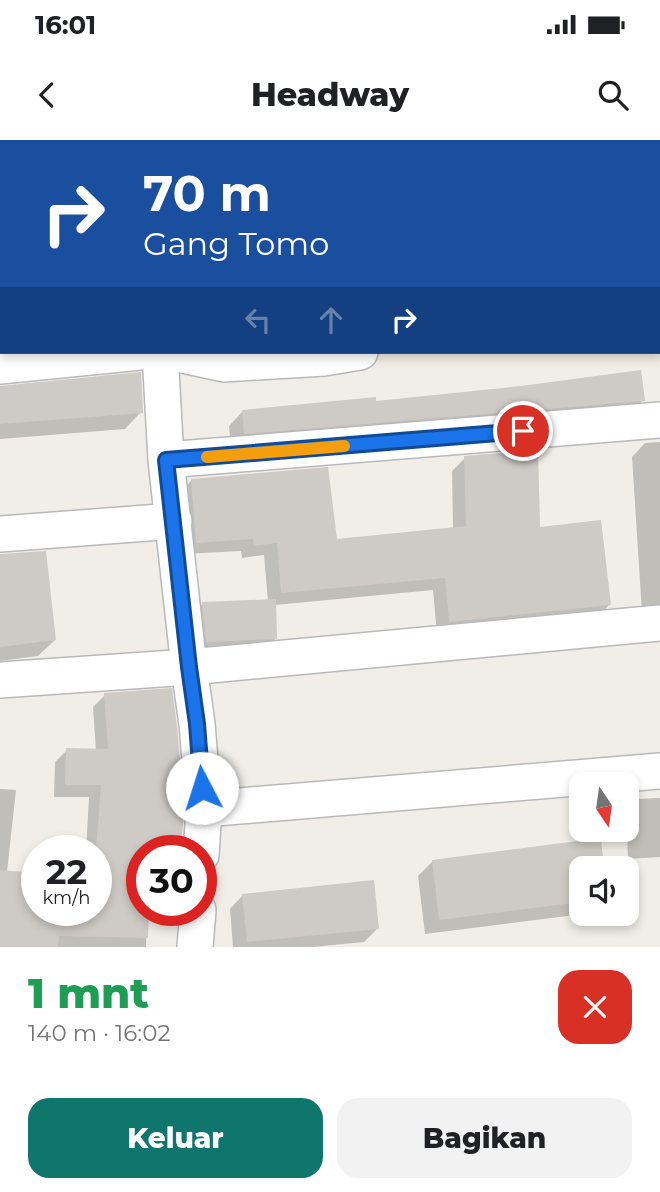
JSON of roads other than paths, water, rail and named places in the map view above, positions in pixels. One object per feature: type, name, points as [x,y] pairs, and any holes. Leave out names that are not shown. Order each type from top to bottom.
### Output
[{"type":"street","points":[[0,366],[120,354]]},
{"type":"street","points":[[160,354],[166,460],[197,724],[204,809],[202,835]]},
{"type":"street","points":[[177,354],[224,364],[348,354]]},
{"type":"street","points":[[166,460],[660,420]]},
{"type":"street","points":[[0,534],[174,520]]},
{"type":"street","points":[[0,680],[189,667],[660,623]]},
{"type":"street","points":[[204,809],[660,771]]},
{"type":"street","points":[[195,947],[197,926]]}]
